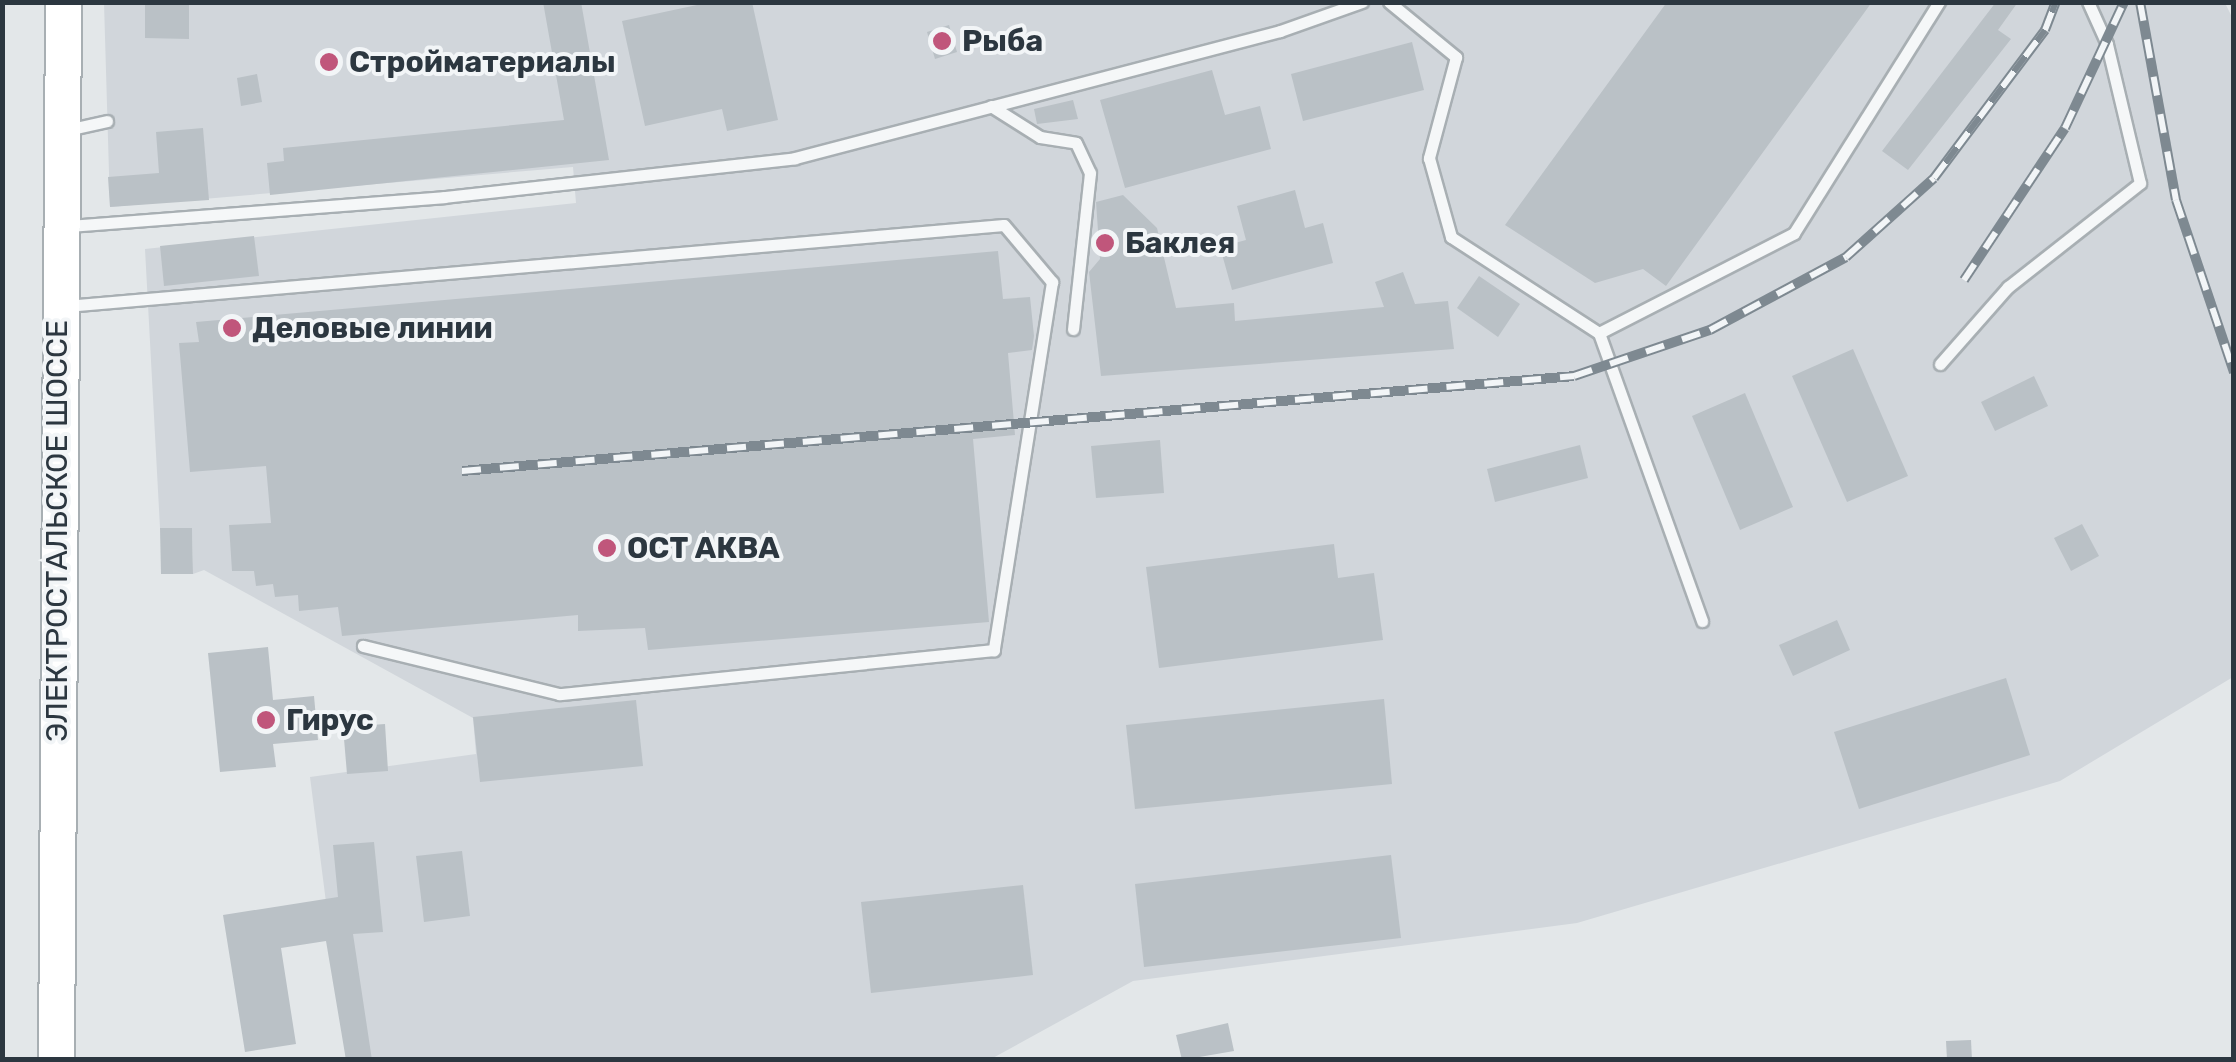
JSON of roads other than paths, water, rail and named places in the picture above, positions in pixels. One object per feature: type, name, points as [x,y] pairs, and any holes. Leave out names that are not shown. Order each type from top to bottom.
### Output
[{"type":"main road","name":"ЭЛЕКТРОСТАЛЬСКОЕ ШОССЕ","points":[[56,1060],[57,307],[63,2]]},
{"type":"lane","points":[[59,227],[444,198],[794,158],[1362,2]]},
{"type":"lane","points":[[1389,2],[1456,57],[1429,158],[1451,237],[1599,333],[1702,621]]},
{"type":"lane","points":[[1599,333],[1794,233],[1939,2]]},
{"type":"lane","points":[[1940,364],[2008,287],[2140,183],[2106,44],[2088,2]]},
{"type":"lane","points":[[991,106],[1040,137],[1076,143],[1090,174],[1073,329]]},
{"type":"lane","points":[[60,132],[106,121]]},
{"type":"lane","points":[[57,307],[1004,225],[1052,282],[994,650],[559,694],[363,646]]},
{"type":"railway","points":[[462,471],[1574,376],[1710,330],[1846,257],[1934,178],[2045,30],[2056,2]]},
{"type":"railway","points":[[1964,280],[2065,128],[2124,2]]},
{"type":"railway","points":[[2140,2],[2176,200],[2234,372]]},
{"type":"place","name":"Рыба","points":[[942,41]]},
{"type":"place","name":"Стройматериалы","points":[[329,62]]},
{"type":"place","name":"Баклея","points":[[1105,243]]},
{"type":"place","name":"Деловые линии","points":[[232,328]]},
{"type":"place","name":"ОСТ АКВА","points":[[607,548]]},
{"type":"place","name":"Гирус","points":[[266,720]]}]
